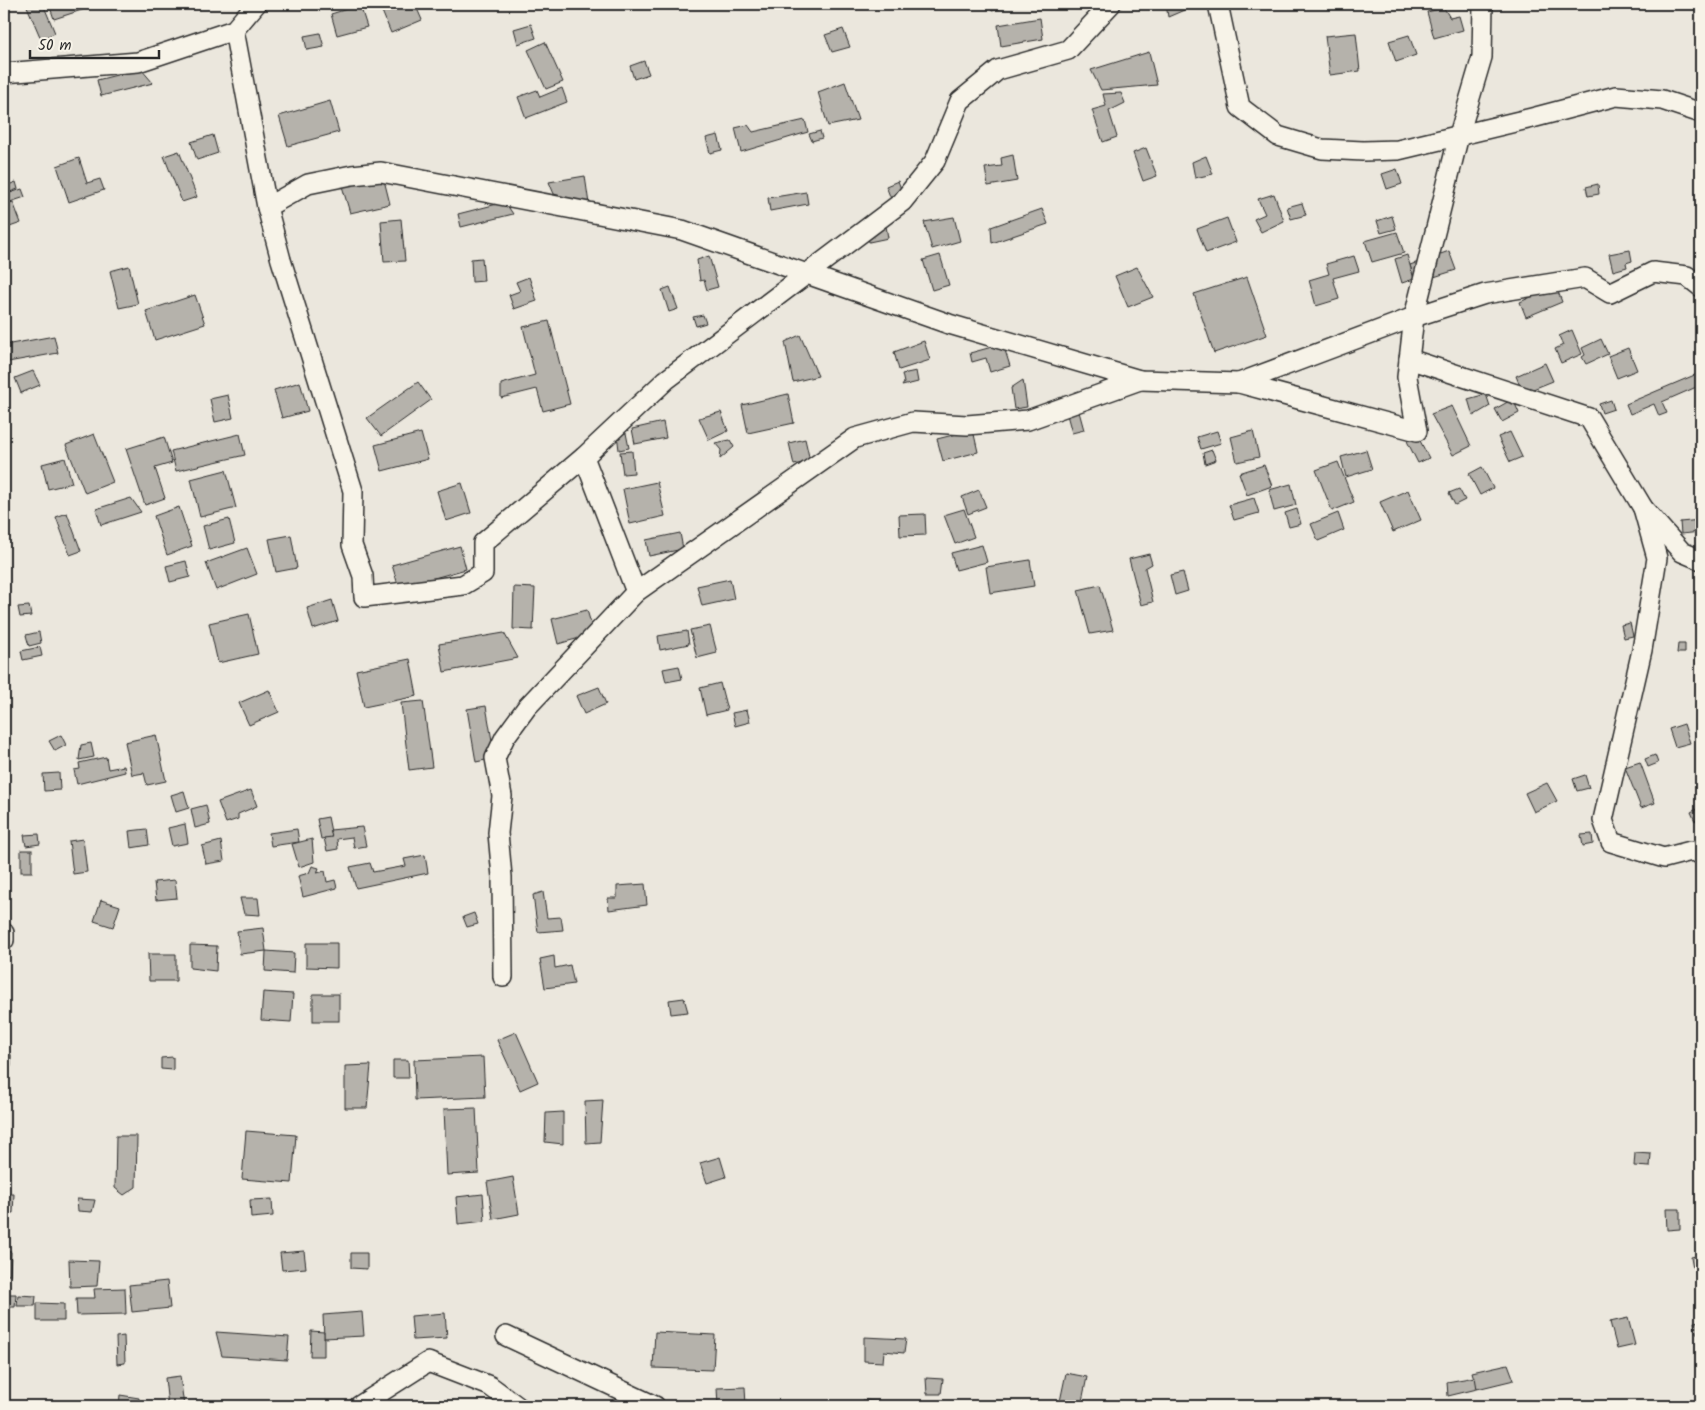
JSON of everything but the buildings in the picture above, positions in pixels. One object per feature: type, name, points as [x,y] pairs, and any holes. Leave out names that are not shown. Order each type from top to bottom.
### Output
[{"type":"street","points":[[4,73],[138,62],[234,30],[256,4]]},
{"type":"street","points":[[234,30],[267,208],[281,260],[353,491],[352,545],[363,576],[364,597],[463,585],[483,573],[484,543],[584,457],[666,380],[902,202],[935,161],[960,101],[998,70],[1068,50],[1111,4]]},
{"type":"street","points":[[1218,4],[1240,107],[1278,136],[1322,149],[1398,150],[1616,96],[1662,100],[1701,113]]},
{"type":"street","points":[[267,208],[308,184],[352,175],[381,172],[682,230],[949,324],[1140,380],[1239,383],[1417,431],[1407,377],[1414,317],[1459,135],[1482,57],[1483,4]]},
{"type":"street","points":[[1239,383],[1414,317],[1485,294],[1586,278],[1610,293],[1653,272],[1687,276],[1701,287]]},
{"type":"street","points":[[1409,359],[1589,418],[1643,508],[1682,552],[1701,560]]},
{"type":"street","points":[[503,977],[502,877],[498,833],[502,796],[495,758],[504,737],[527,708],[636,592],[855,438],[913,422],[967,425],[1028,420],[1140,380]]},
{"type":"street","points":[[584,457],[636,592]]},
{"type":"street","points":[[1643,508],[1656,558],[1642,650],[1603,820],[1611,842],[1664,858],[1691,851],[1701,854]]},
{"type":"street","points":[[4,933],[4,940]]},
{"type":"street","points":[[506,1336],[655,1406]]},
{"type":"street","points":[[358,1406],[428,1362],[490,1386],[517,1406]]}]
